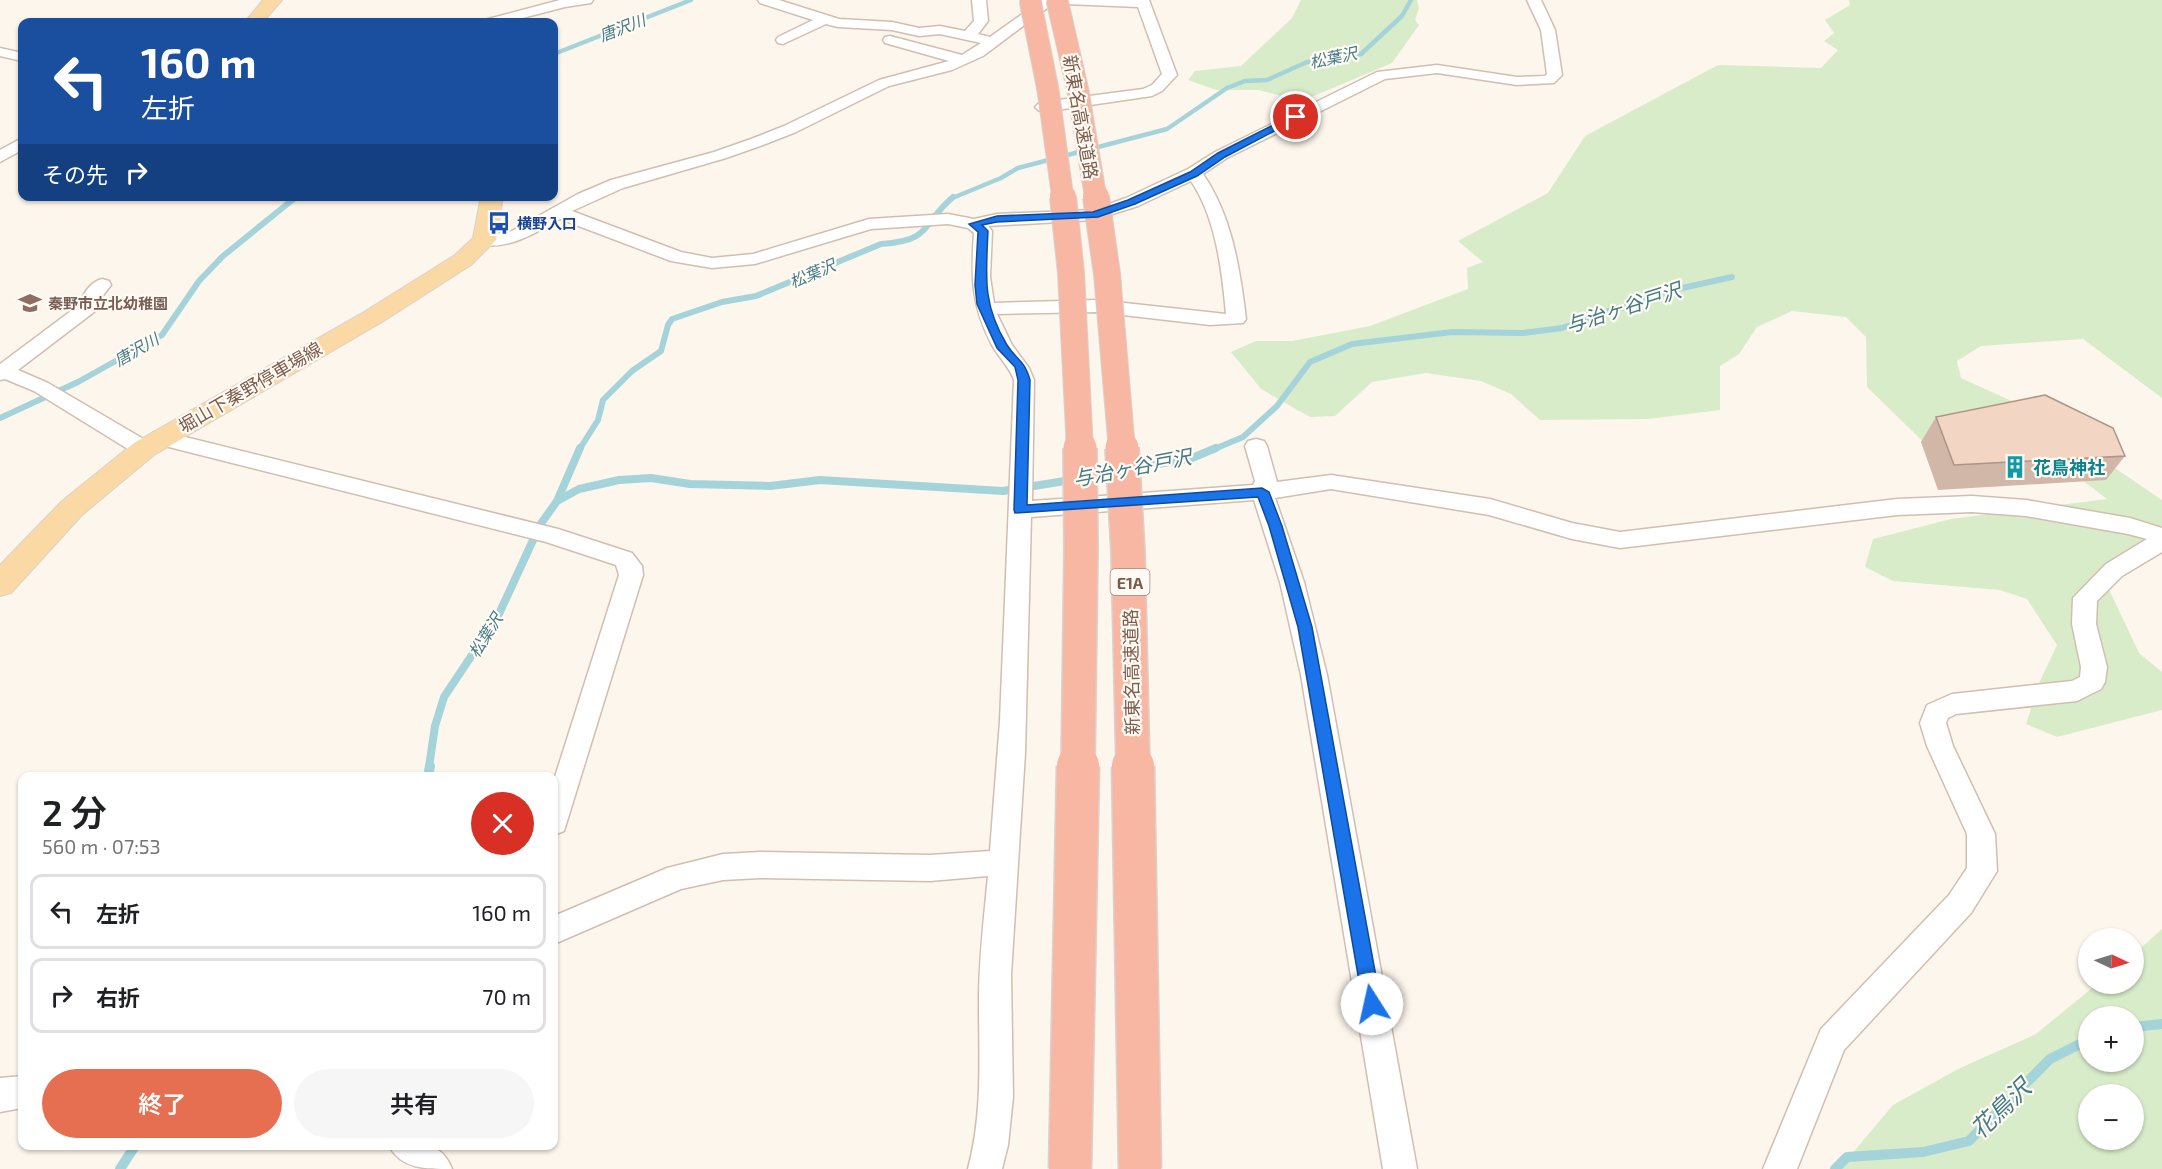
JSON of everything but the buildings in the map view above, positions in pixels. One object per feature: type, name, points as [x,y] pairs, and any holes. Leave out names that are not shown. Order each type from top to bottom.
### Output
[{"type":"highway","name":"新東名高速道路","points":[[1030,0],[1045,65],[1057,142],[1069,254],[1078,382],[1083,556],[1070,1169]]},
{"type":"highway","name":"新東名高速道路","points":[[1057,0],[1073,64],[1087,140],[1104,250],[1119,380],[1129,558],[1140,1169]]},
{"type":"main road","points":[[257,18],[273,0]]},
{"type":"main road","points":[[484,240],[491,201]]},
{"type":"main road","name":"堀山下秦野停車場線","points":[[0,585],[72,508],[152,444],[373,317],[463,260],[484,240]]},
{"type":"street","points":[[506,18],[562,1],[586,0]]},
{"type":"street","points":[[765,0],[838,23],[877,25],[919,32],[940,30],[994,42]]},
{"type":"street","points":[[968,36],[981,24],[983,16],[979,0]]},
{"type":"street","points":[[484,240],[514,237],[584,198],[617,184],[720,155],[757,142],[884,83],[947,67],[994,42],[1018,21],[1051,0]]},
{"type":"street","points":[[1043,107],[1147,93],[1157,88],[1170,75],[1142,1],[1066,0]]},
{"type":"street","points":[[558,212],[677,257],[712,263],[755,259],[835,232],[869,224],[939,219],[974,224],[997,219],[1094,215],[1132,202],[1194,174],[1221,155],[1382,75],[1448,70],[1516,81],[1550,81],[1555,75],[1548,30],[1534,0]]},
{"type":"street","points":[[783,40],[825,19]]},
{"type":"street","points":[[877,25],[874,35],[963,60]]},
{"type":"street","points":[[0,52],[18,56]]},
{"type":"street","points":[[0,157],[18,146]]},
{"type":"street","points":[[985,309],[1084,306],[1134,309],[1198,319],[1236,319],[1228,258],[1205,186],[1194,174]]},
{"type":"street","points":[[974,224],[983,231],[980,285],[985,309],[1003,348],[1020,366],[1024,380],[1013,722],[995,977],[994,1044],[998,1088],[993,1146],[985,1169]]},
{"type":"street","points":[[2,373],[87,308],[92,296],[102,285]]},
{"type":"street","points":[[2,373],[40,387],[66,403],[152,444],[541,533],[624,559],[630,566],[631,575],[558,810]]},
{"type":"street","points":[[1256,446],[1266,481],[1262,492],[1285,560],[1310,656],[1400,1169]]},
{"type":"street","points":[[1020,495],[1262,492],[1331,482],[1490,507],[1572,531],[1620,540],[1897,507],[1972,504],[2049,512],[2130,526],[2162,536]]},
{"type":"street","points":[[1780,1169],[1832,1041],[1960,904],[1982,871],[1981,834],[1940,746],[1933,723],[1936,712],[1952,704],[2077,691],[2092,682],[2094,667],[2084,624],[2085,598],[2114,570],[2162,541]]},
{"type":"street","points":[[558,928],[677,877],[723,867],[760,865],[930,868],[1004,862]]},
{"type":"street","points":[[0,1095],[18,1093]]},
{"type":"street","points":[[411,1150],[435,1169]]},
{"type":"green space","points":[[1301,0],[1417,0],[1419,8],[1415,20],[1419,25],[1392,63],[1302,101],[1258,90],[1216,90],[1188,80],[1195,71],[1241,66],[1292,18]]},
{"type":"green space","points":[[1849,0],[2162,0],[2162,398],[2083,339],[1981,346],[1957,361],[1961,378],[2025,407],[2162,500],[2162,533],[2105,581],[2139,653],[2162,672],[2162,710],[2057,737],[2026,724],[2040,681],[2057,645],[2027,599],[2000,590],[1893,581],[1865,567],[1873,539],[1951,519],[2107,499],[2037,446],[1942,460],[1867,387],[1866,337],[1846,317],[1792,311],[1757,327],[1739,354],[1720,366],[1720,410],[1648,419],[1540,420],[1511,394],[1481,381],[1426,373],[1372,382],[1335,416],[1310,417],[1261,389],[1231,352],[1256,341],[1292,341],[1370,326],[1468,289],[1467,268],[1483,262],[1458,241],[1548,193],[1585,136],[1718,65],[1821,68],[1838,50],[1824,41],[1834,33],[1825,20],[1850,5]]},
{"type":"green space","points":[[2162,929],[2162,1169],[1839,1169],[1893,1105],[1958,1069],[2036,1034],[2085,994],[2144,994],[2144,945]]},
{"type":"waterway","name":"唐沢川","points":[[558,52],[691,0]]},
{"type":"waterway","name":"松葉沢","points":[[952,198],[1001,178],[1018,168],[1167,129],[1227,88],[1245,81],[1267,80],[1307,62],[1361,54],[1402,16],[1411,0]]},
{"type":"waterway","name":"松葉沢","points":[[579,449],[598,420],[603,400],[632,371],[661,351],[668,325],[672,319],[722,302],[756,296],[881,244],[910,239],[918,235],[952,198]]},
{"type":"waterway","name":"唐沢川","points":[[0,418],[78,382],[162,335],[199,281],[223,256],[291,201]]},
{"type":"waterway","name":"与治ヶ谷戸沢","points":[[1212,450],[1243,437],[1277,406],[1310,362],[1352,344],[1452,332],[1523,333],[1562,328],[1616,308],[1634,307],[1646,296],[1732,277]]},
{"type":"waterway","name":"与治ヶ谷戸沢","points":[[1130,469],[1192,458],[1216,448]]},
{"type":"waterway","name":"松葉沢","points":[[557,501],[579,449]]},
{"type":"waterway","name":"与治ヶ谷戸沢","points":[[1089,477],[1115,472]]},
{"type":"waterway","name":"与治ヶ谷戸沢","points":[[557,501],[579,489],[619,480],[651,478],[690,484],[770,486],[820,480],[1003,491],[1071,480]]},
{"type":"waterway","name":"松葉沢","points":[[429,767],[435,726],[444,697],[498,616],[540,525],[557,501]]},
{"type":"waterway","name":"松葉沢","points":[[429,772],[430,766]]},
{"type":"waterway","name":"花鳥沢","points":[[2144,1026],[2162,1024]]},
{"type":"waterway","name":"花鳥沢","points":[[1835,1169],[1847,1157],[1923,1152],[1969,1141],[2050,1059],[2078,1045]]},
{"type":"waterway","name":"松葉沢","points":[[120,1169],[132,1150]]},
{"type":"place","name":"横野入口","points":[[499,223]]},
{"type":"place","name":"秦野市立北幼稚園","points":[[30,303]]},
{"type":"place","name":"花鳥神社","points":[[2015,467]]},
{"type":"route","points":[[1296,117],[1221,155],[1194,174],[1132,202],[1094,215],[997,219],[974,224],[983,231],[980,285],[983,304],[1003,348],[1020,366],[1024,380],[1020,510],[1262,492],[1275,526],[1305,627],[1372,1004]]}]
